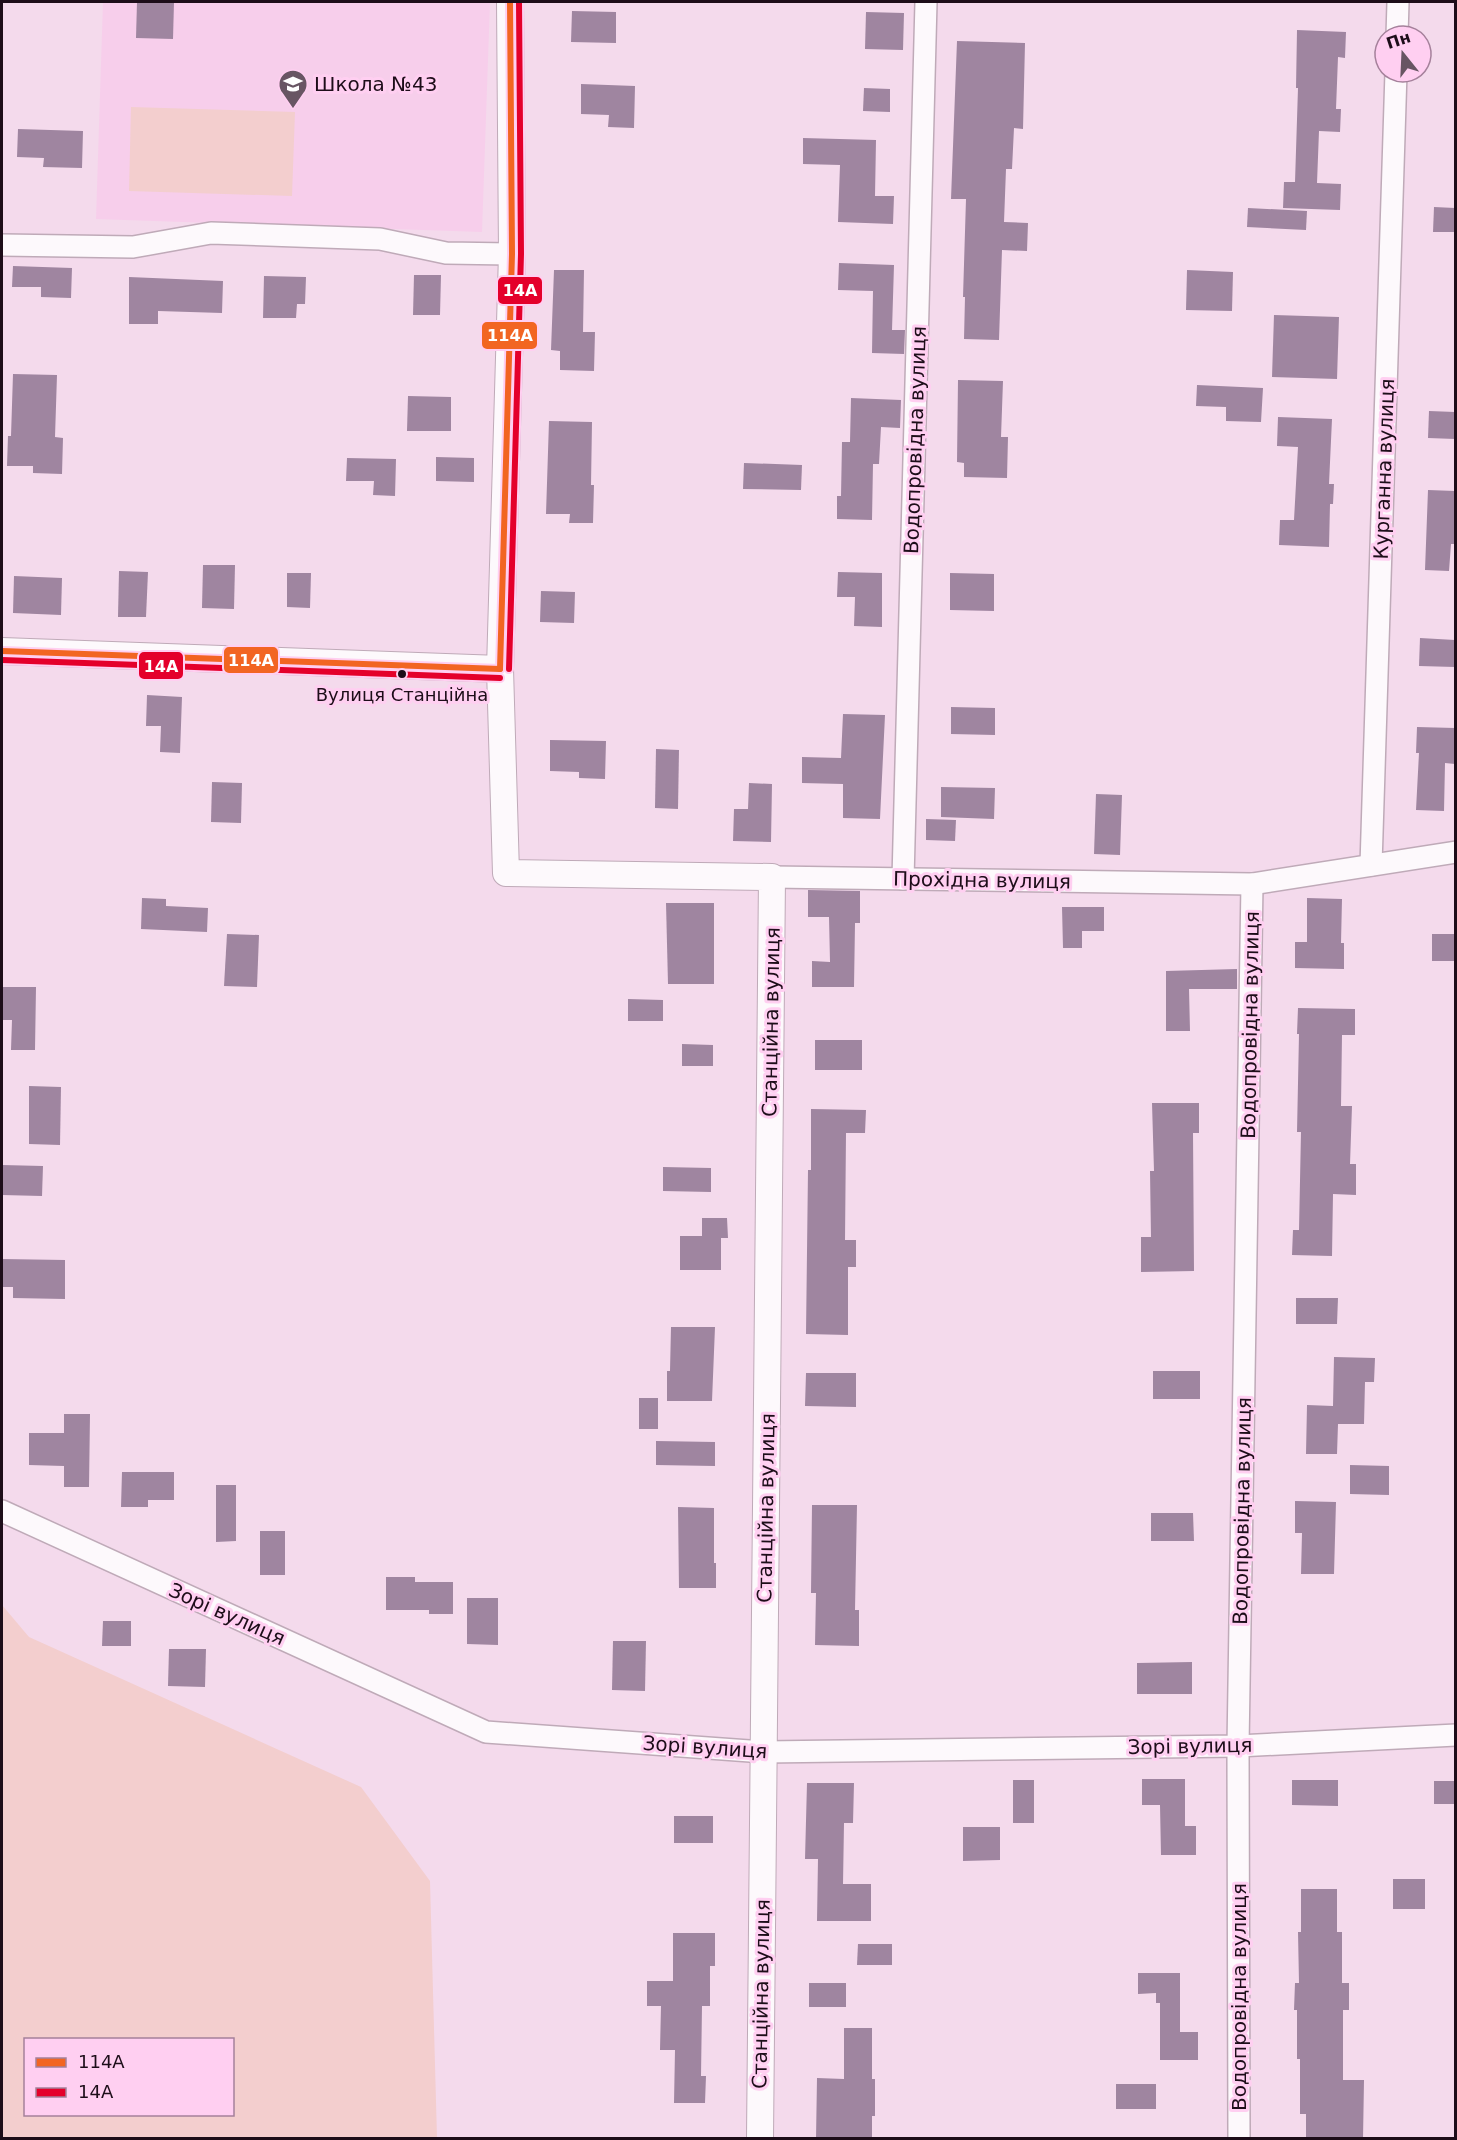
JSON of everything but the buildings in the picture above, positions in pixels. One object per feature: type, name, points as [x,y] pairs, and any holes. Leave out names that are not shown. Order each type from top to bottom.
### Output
[{"type":"street","points":[[2,651],[500,669],[512,254],[510,2]]},
{"type":"street","name":"Водопровідна вулиця","points":[[903,879],[926,2]]},
{"type":"street","points":[[1397,24],[1398,2]]},
{"type":"street","name":"Курганна вулиця","points":[[1371,866],[1396,84]]},
{"type":"street","points":[[2,245],[134,247],[211,233],[380,238],[446,253],[512,254]]},
{"type":"street","name":"Прохідна вулиця","points":[[500,669],[506,873],[1252,884],[1455,852]]},
{"type":"street","name":"Станційна вулиця","points":[[760,2139],[772,877]]},
{"type":"street","name":"Водопровідна вулиця","points":[[1239,2139],[1238,1746],[1252,884]]},
{"type":"street","name":"Зорі вулиця","points":[[2,1511],[486,1732],[764,1752],[1238,1746],[1455,1735]]},
{"type":"shaded area","name":"Школа №43","points":[[103,2],[490,2],[482,232],[96,219]]},
{"type":"shaded area","points":[[131,107],[295,112],[292,196],[129,191]]},
{"type":"shaded area","points":[[2,1605],[29,1637],[361,1787],[430,1881],[437,2138],[2,2138]]},
{"type":"transit line","name":"114А","points":[[500,669],[512,254],[510,2]]},
{"type":"transit line","name":"14А","points":[[509,669],[521,254],[519,2]]},
{"type":"transit line","name":"114А","points":[[2,651],[500,669]]},
{"type":"transit line","name":"14А","points":[[2,660],[500,678]]},
{"type":"place","name":"Школа №43","points":[[293,110]]},
{"type":"place","name":"Вулиця Станційна","points":[[402,674]]}]
